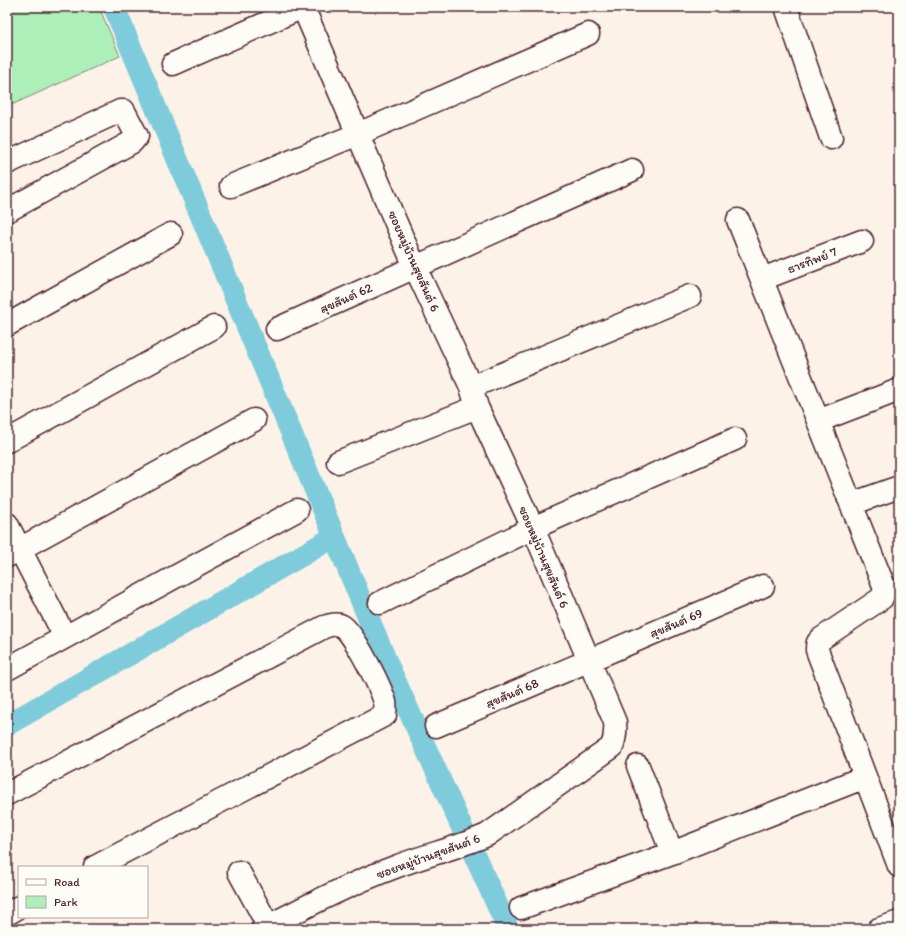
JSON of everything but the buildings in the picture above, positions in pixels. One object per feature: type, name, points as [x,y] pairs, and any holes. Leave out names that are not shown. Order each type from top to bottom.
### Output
[{"type":"street","points":[[173,64],[303,7]]},
{"type":"street","name":"ซอยหมู่บ้านสุขสันต์ 6","points":[[267,928],[336,891],[396,866],[449,850],[487,835],[612,747],[615,738],[615,722],[533,528],[415,267],[303,7]]},
{"type":"street","points":[[786,7],[831,138]]},
{"type":"street","points":[[231,186],[358,134],[588,34]]},
{"type":"street","points":[[7,163],[120,111],[124,111],[136,136],[132,142],[7,211]]},
{"type":"street","name":"สุขสันต์ 62","points":[[277,329],[632,170]]},
{"type":"street","points":[[738,220],[885,589],[882,598],[821,639],[817,646],[864,777],[899,866]]},
{"type":"street","points":[[7,325],[171,234]]},
{"type":"street","name":"ธารทิพย์ 7","points":[[762,279],[862,241]]},
{"type":"street","points":[[338,462],[690,296]]},
{"type":"street","points":[[7,441],[214,327]]},
{"type":"street","points":[[818,421],[899,390]]},
{"type":"street","points":[[13,552],[254,420]]},
{"type":"street","points":[[380,603],[533,528],[735,439]]},
{"type":"street","points":[[852,504],[899,487]]},
{"type":"street","points":[[7,669],[297,510]]},
{"type":"street","points":[[7,524],[13,552],[65,637]]},
{"type":"street","name":"สุขสันต์ 69","points":[[588,660],[763,586]]},
{"type":"street","points":[[7,794],[324,627],[332,624],[342,626],[353,636],[381,691],[385,704],[385,715],[97,866]]},
{"type":"street","name":"สุขสันต์ 68","points":[[436,726],[588,660]]},
{"type":"street","points":[[638,766],[672,853]]},
{"type":"street","points":[[521,908],[672,853],[864,777]]},
{"type":"street","points":[[239,872],[267,928]]},
{"type":"street","points":[[7,914],[18,908]]},
{"type":"street","points":[[879,929],[899,922]]},
{"type":"green space","points":[[7,7],[99,7],[120,56],[7,107]]},
{"type":"waterway","points":[[114,7],[388,665],[508,929]]},
{"type":"waterway","points":[[7,725],[334,537]]}]
